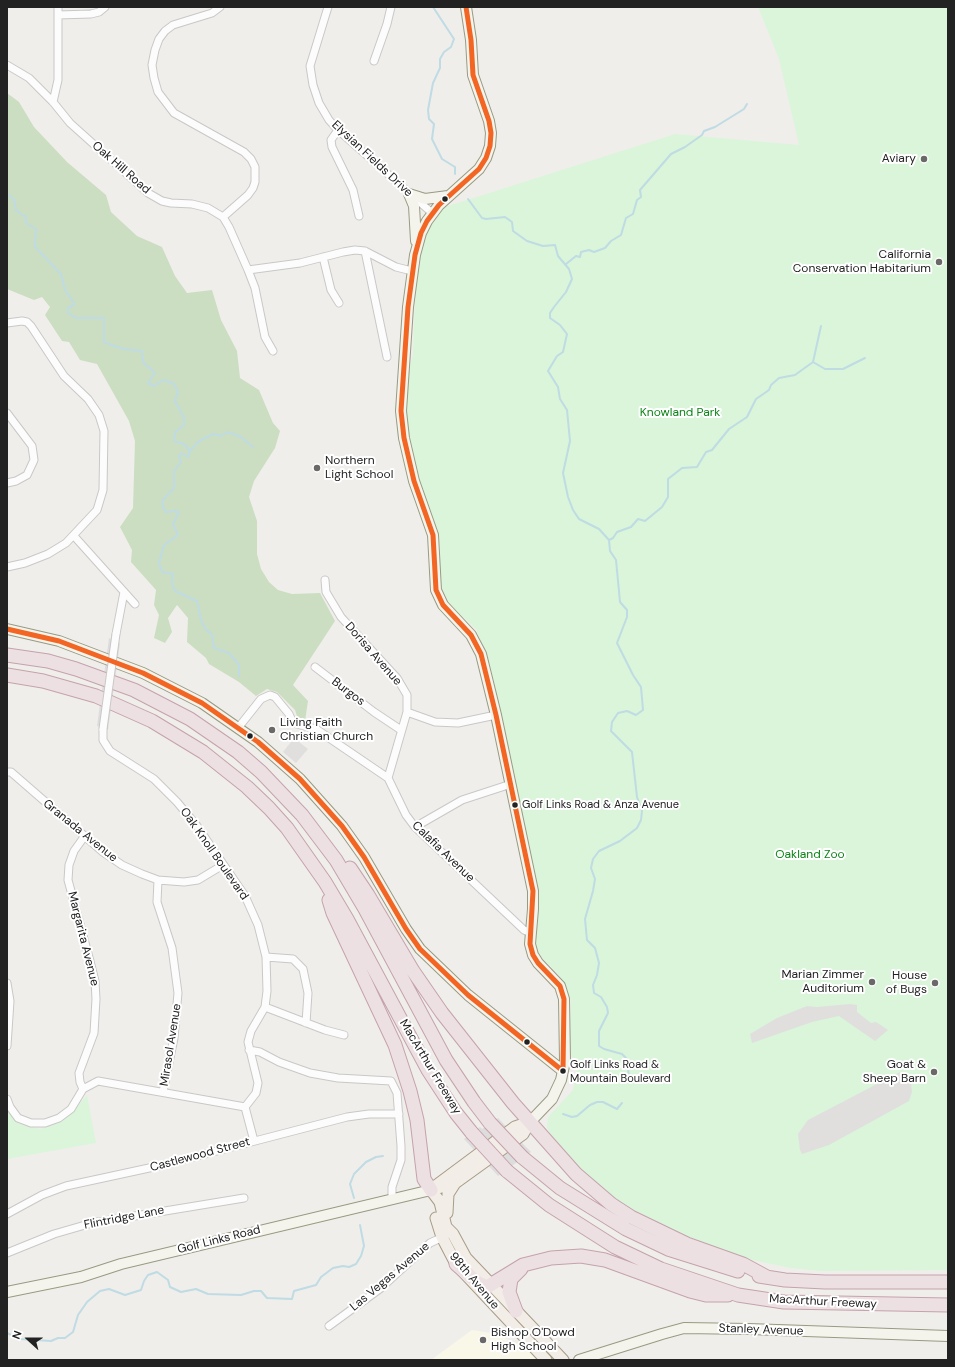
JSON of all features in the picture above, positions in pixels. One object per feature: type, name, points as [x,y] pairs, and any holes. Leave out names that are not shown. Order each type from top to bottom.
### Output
[{"type":"highway","name":"MacArthur Freeway","points":[[7,655],[48,662],[76,669],[134,690],[162,703],[209,731],[238,752],[272,783],[302,815],[332,854],[351,884],[446,1060],[474,1102],[490,1123],[522,1157],[542,1174],[575,1198],[646,1240],[691,1257],[733,1270],[767,1277],[825,1282],[948,1282]]},
{"type":"highway","name":"MacArthur Freeway","points":[[7,675],[42,681],[96,696],[125,708],[178,736],[225,769],[268,808],[287,828],[325,882],[347,919],[428,1070],[442,1092],[472,1133],[507,1170],[549,1205],[615,1247],[661,1269],[738,1295],[784,1302],[947,1305]]},
{"type":"highway","points":[[302,815],[360,882],[431,999],[513,1103],[576,1174],[611,1204],[631,1216],[687,1244],[743,1264],[767,1277]]},
{"type":"highway","points":[[325,882],[333,913],[395,1045],[410,1091],[417,1120],[424,1179],[432,1190]]},
{"type":"highway","points":[[456,1264],[482,1286],[492,1285],[522,1265],[551,1258],[581,1256],[605,1260],[672,1286],[706,1296],[738,1295]]},
{"type":"highway","points":[[516,1311],[510,1297],[509,1284],[518,1270],[531,1263]]},
{"type":"main road","name":"Golf Links Road","points":[[432,1190],[455,1183],[522,1134],[530,1122]]},
{"type":"main road","name":"Golf Links Road","points":[[432,1190],[515,1127],[530,1122]]},
{"type":"main road","points":[[453,1234],[446,1202],[448,1194],[455,1183]]},
{"type":"main road","name":"98th Avenue","points":[[432,1190],[440,1204],[446,1227],[453,1234],[466,1258],[563,1360]]},
{"type":"main road","name":"98th Avenue","points":[[432,1190],[432,1202],[442,1237],[456,1264],[546,1360]]},
{"type":"street","points":[[53,102],[58,80],[58,11],[91,14],[99,12],[105,7]]},
{"type":"street","points":[[220,7],[212,13],[173,25],[164,31],[157,45],[152,65],[154,78],[158,92],[174,113],[244,152],[251,159],[255,167],[255,182],[253,188],[248,195],[223,217],[229,227],[256,288],[265,338],[273,351]]},
{"type":"street","name":"Elysian Fields Drive","points":[[328,7],[311,61],[311,76],[319,103],[329,120],[338,130],[432,214]]},
{"type":"street","points":[[374,62],[388,24],[391,7]]},
{"type":"street","name":"Golf Links Road","points":[[466,7],[472,40],[473,75],[489,121],[491,140],[486,158],[479,169],[450,195],[432,214],[424,227],[416,247],[412,271],[401,412],[404,438],[414,481],[433,535],[436,590],[443,605],[471,635],[477,648],[496,715],[533,891],[530,944],[533,955],[556,980],[563,992],[565,1007],[563,1071],[552,1098],[530,1122]]},
{"type":"street","name":"Oak Hill Road","points":[[7,65],[29,78],[53,102],[70,123],[155,198],[171,203],[200,205],[223,217]]},
{"type":"street","points":[[338,130],[331,140],[332,147],[353,190],[359,216]]},
{"type":"street","points":[[409,194],[430,199],[450,195]]},
{"type":"street","points":[[409,194],[414,206],[416,247]]},
{"type":"street","points":[[248,270],[300,263],[343,252],[365,251],[396,267],[412,271]]},
{"type":"street","points":[[365,251],[387,357]]},
{"type":"street","points":[[323,257],[331,290],[339,303]]},
{"type":"street","points":[[7,323],[22,321],[27,322],[31,326],[64,376],[88,400],[99,415],[104,431],[103,490],[97,510],[74,536],[48,554],[25,563],[7,567]]},
{"type":"street","points":[[7,413],[32,446],[34,460],[26,475],[16,481],[7,483]]},
{"type":"street","points":[[74,536],[135,604]]},
{"type":"street","name":"Dorisa Avenue","points":[[325,580],[326,592],[341,617],[397,678],[407,695],[407,712],[388,778]]},
{"type":"street","name":"Oak Knoll Boulevard","points":[[124,592],[116,634],[103,729],[103,740],[110,751],[154,779],[177,802],[197,826],[245,896],[258,925],[266,957],[267,991],[265,1007],[251,1031],[248,1042],[258,1083],[256,1093],[245,1107]]},
{"type":"street","points":[[7,629],[59,641],[125,665],[183,692],[238,728],[284,764],[329,810],[360,852],[411,936],[427,956],[468,995],[563,1071]]},
{"type":"street","name":"Burgos","points":[[315,667],[374,712],[401,730]]},
{"type":"street","name":"Calafia Avenue","points":[[238,728],[261,699],[266,696],[272,696],[284,707],[293,723],[316,729],[388,778],[406,815],[415,826],[524,930],[531,933]]},
{"type":"street","points":[[407,712],[435,722],[451,723],[458,723],[496,715]]},
{"type":"street","name":"Granada Avenue","points":[[9,772],[84,837],[122,865],[158,880],[176,882],[198,880],[210,875],[223,865]]},
{"type":"street","points":[[415,826],[462,800],[511,784]]},
{"type":"street","name":"Margarita Avenue","points":[[83,1089],[80,1082],[79,1073],[94,1034],[96,999],[95,981],[68,880],[69,864],[74,851],[84,837]]},
{"type":"street","name":"Mirasol Avenue","points":[[158,880],[157,902],[172,948],[178,993],[176,1023],[163,1092]]},
{"type":"street","points":[[266,957],[293,959],[303,969],[308,992],[306,1023]]},
{"type":"street","points":[[7,982],[10,1001],[7,1046]]},
{"type":"street","points":[[265,1007],[306,1023],[344,1035]]},
{"type":"street","points":[[249,1050],[260,1052],[279,1062],[310,1073],[338,1078],[391,1081],[397,1094],[401,1160],[392,1187],[392,1200]]},
{"type":"street","points":[[7,1098],[10,1107],[18,1118],[31,1123],[45,1123],[59,1118],[71,1109],[83,1089],[98,1081],[163,1092],[245,1107],[254,1141]]},
{"type":"street","name":"Castlewood Street","points":[[7,1214],[42,1195],[66,1186],[116,1177],[347,1117],[369,1114],[399,1114]]},
{"type":"street","name":"Golf Links Road","points":[[7,1292],[81,1277],[128,1262],[432,1190]]},
{"type":"street","name":"Flintridge Lane","points":[[7,1253],[54,1234],[92,1223],[244,1198]]},
{"type":"street","name":"Las Vegas Avenue","points":[[329,1326],[381,1288],[430,1243],[442,1237],[453,1234]]},
{"type":"street","name":"Stanley Avenue","points":[[579,1360],[669,1331],[684,1328],[948,1336]]},
{"type":"shaded area","points":[[294,738],[308,749],[296,763],[283,752]]},
{"type":"shaded area","points":[[850,1004],[857,1005],[857,1012],[871,1023],[876,1022],[888,1030],[875,1041],[839,1016],[812,1022],[752,1043],[750,1034],[777,1018],[807,1006],[817,1007]]},
{"type":"shaded area","points":[[900,1072],[911,1083],[912,1092],[909,1101],[829,1145],[802,1154],[798,1134],[808,1120]]},
{"type":"shaded area","name":"Bishop O'Dowd High School","points":[[472,1330],[491,1333],[524,1346],[537,1360],[431,1360]]},
{"type":"green space","name":"Knowland Park","points":[[758,7],[948,7],[948,1270],[821,1271],[791,1268],[743,1258],[692,1241],[620,1204],[571,1160],[553,1139],[547,1128],[548,1117],[573,1090],[577,1070],[569,1048],[571,1001],[559,975],[543,959],[535,947],[534,938],[539,901],[537,883],[493,678],[488,658],[476,629],[450,605],[440,585],[437,531],[423,494],[411,450],[405,411],[407,379],[413,354],[415,298],[419,261],[425,236],[442,208],[675,134],[799,145],[779,59]]},
{"type":"green space","points":[[7,93],[19,102],[34,127],[67,162],[106,195],[111,212],[137,236],[162,247],[175,276],[187,293],[212,290],[221,320],[237,351],[240,378],[259,390],[273,423],[280,431],[275,448],[254,481],[249,497],[257,521],[257,554],[261,569],[269,582],[278,590],[292,594],[320,593],[335,621],[293,685],[308,701],[305,721],[297,716],[295,710],[277,692],[267,689],[256,696],[239,682],[209,664],[206,658],[187,642],[188,618],[177,605],[168,618],[172,632],[165,643],[154,638],[159,615],[154,605],[156,590],[131,562],[132,550],[120,527],[133,508],[135,441],[129,421],[97,364],[80,360],[69,342],[62,341],[45,315],[50,307],[42,297],[34,300],[7,289]]},
{"type":"green space","points":[[87,1095],[96,1143],[7,1159],[7,1110],[18,1123],[40,1129],[67,1118]]},
{"type":"pier","points":[[109,638],[120,643],[108,730],[97,726]]},
{"type":"pier","points":[[498,1118],[531,1152],[498,1176],[464,1139],[480,1127],[482,1129]]},
{"type":"waterway","points":[[433,7],[454,39],[451,47],[444,52],[440,59],[440,68],[433,83],[428,110],[429,119],[434,124],[432,139],[442,159],[455,167],[455,174]]},
{"type":"waterway","points":[[566,264],[576,256],[580,257],[581,252],[589,250],[594,252],[605,248],[611,241],[621,235],[626,218],[633,214],[637,200],[641,197],[640,190],[671,154],[685,147],[702,135],[704,131],[715,127],[744,109],[747,104]]},
{"type":"waterway","points":[[7,194],[14,199],[16,210],[26,217],[26,223],[36,229],[35,247],[61,274],[65,290],[74,303],[74,305],[68,308],[68,313],[76,318],[104,318],[104,342],[123,349],[142,351],[143,362],[155,373],[148,383],[154,386],[163,380],[173,383],[178,391],[175,401],[184,418],[184,425],[175,432],[174,441],[184,444],[190,451],[188,457],[181,453],[179,456],[181,462],[174,471],[174,488],[162,501],[166,512],[179,512],[173,524],[178,535],[164,545],[159,563],[162,572],[173,574],[172,583],[175,591],[197,601],[201,620],[205,628],[212,635],[214,648],[229,653],[239,665],[239,676]]},
{"type":"waterway","points":[[468,199],[482,218],[505,217],[512,222],[513,231],[527,241],[543,246],[555,245],[558,256],[569,269],[572,279],[566,292],[550,313],[550,318],[560,325],[567,334],[563,352],[557,356],[548,371],[558,387],[560,399],[567,410],[570,441],[563,473],[568,497],[573,510],[579,519],[599,529],[609,540],[610,551],[616,560],[620,602],[627,610],[627,617],[617,643],[633,675],[641,687],[643,710],[636,715],[627,711],[618,713],[612,722],[611,731],[632,752],[637,797],[642,811],[641,820],[637,828],[620,841],[599,851],[593,859],[591,868],[595,879],[585,919],[587,940],[595,948],[599,963],[597,975],[593,985],[594,993],[601,997],[607,1007],[608,1013],[599,1031],[599,1046],[622,1054],[627,1059],[629,1077]]},
{"type":"waterway","points":[[813,362],[821,326]]},
{"type":"waterway","points":[[609,540],[613,538],[617,532],[631,527],[638,519],[645,521],[662,507],[668,497],[668,479],[682,468],[697,467],[706,452],[712,450],[729,429],[747,417],[756,399],[769,390],[771,385],[779,378],[795,375],[813,362],[825,369],[843,369],[865,358]]},
{"type":"waterway","points":[[190,451],[199,441],[214,434],[221,436],[228,432],[241,437],[253,447]]},
{"type":"waterway","points":[[563,1114],[572,1117],[577,1116],[590,1105],[597,1102],[603,1102],[617,1109],[622,1103]]},
{"type":"waterway","points":[[354,1198],[350,1184],[354,1174],[366,1162],[376,1157],[383,1156]]},
{"type":"waterway","points":[[7,1333],[20,1339],[51,1341],[58,1338],[65,1338],[73,1332],[78,1315],[87,1302],[100,1291],[109,1289],[125,1295],[141,1290],[148,1275],[157,1272],[168,1280],[170,1287],[181,1292],[196,1289],[208,1294],[241,1295],[254,1291],[261,1291],[267,1298],[292,1299],[294,1291],[316,1285],[321,1277],[333,1268],[343,1266],[349,1267],[356,1264],[361,1256],[364,1246],[360,1225]]},
{"type":"transit line","points":[[466,7],[471,40],[473,75],[489,121],[491,133],[490,146],[486,158],[479,169],[439,205],[427,221],[421,233],[415,255],[408,307],[401,411],[404,438],[414,481],[433,535],[436,590],[443,605],[471,635],[481,654],[496,715],[533,891],[530,944],[533,955],[538,963],[560,986],[564,999],[563,1071]]},
{"type":"transit line","points":[[7,629],[59,641],[143,673],[202,703],[258,742],[300,779],[342,826],[364,857],[406,929],[420,949],[468,995],[563,1071]]},
{"type":"place","name":"Aviary","points":[[924,159]]},
{"type":"place","name":"California Conservation Habitarium","points":[[939,262]]},
{"type":"place","name":"Northern Light School","points":[[317,468]]},
{"type":"place","name":"Living Faith Christian Church","points":[[272,730]]},
{"type":"place","name":"Golf Links Road & Anza Avenue","points":[[515,805]]},
{"type":"place","name":"Marian Zimmer Auditorium","points":[[872,982]]},
{"type":"place","name":"House of Bugs","points":[[935,983]]},
{"type":"place","name":"Golf Links Road & Mountain Boulevard","points":[[563,1071]]},
{"type":"place","name":"Goat & Sheep Barn","points":[[934,1072]]},
{"type":"place","name":"Bishop O'Dowd High School","points":[[483,1340]]},
{"type":"park label","name":"Oakland Zoo","points":[[810,855]]}]
